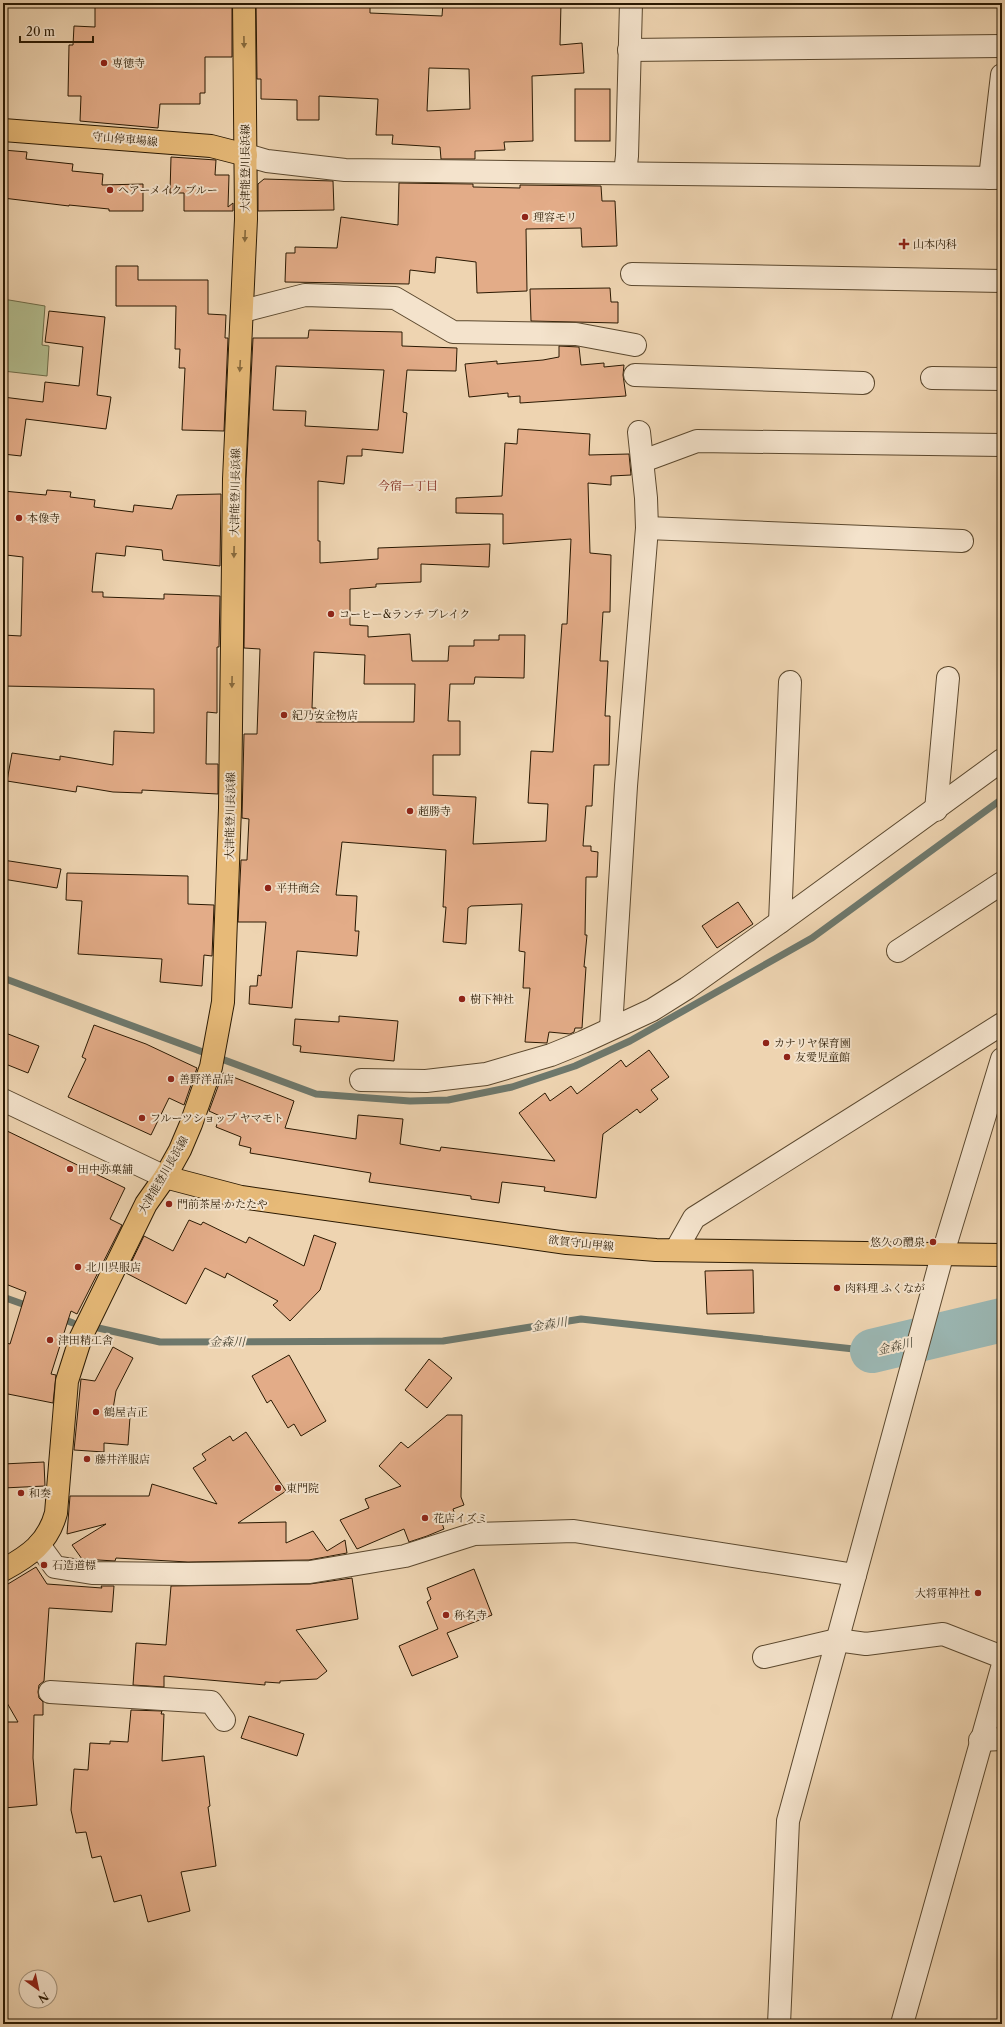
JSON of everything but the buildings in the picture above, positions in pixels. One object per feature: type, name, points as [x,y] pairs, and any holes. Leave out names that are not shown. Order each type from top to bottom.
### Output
[{"type":"main road","name":"大津能登川長浜線","points":[[3,1570],[25,1558],[39,1546],[50,1532],[56,1513],[67,1381],[81,1337],[146,1204],[165,1177],[180,1150],[191,1124],[214,1058],[223,1002],[226,961],[234,479],[243,311],[246,155],[244,3]]},
{"type":"main road","name":"守山停車場線","points":[[3,130],[211,146],[246,155]]},
{"type":"main road","name":"欲賀守山甲線","points":[[165,1177],[257,1199],[567,1243],[676,1250],[1002,1256]]},
{"type":"street","points":[[625,173],[627,156],[631,3]]},
{"type":"street","points":[[629,50],[1002,46]]},
{"type":"street","points":[[246,155],[267,161],[345,170],[996,178],[1002,75]]},
{"type":"street","points":[[632,274],[1002,281]]},
{"type":"street","points":[[243,311],[304,295],[395,298],[453,332],[576,334],[635,345]]},
{"type":"street","points":[[635,375],[863,383]]},
{"type":"street","points":[[932,378],[1002,380]]},
{"type":"street","points":[[611,1028],[626,778],[646,528],[643,460],[639,432]]},
{"type":"street","points":[[643,460],[697,441],[1002,445]]},
{"type":"street","points":[[646,528],[962,541]]},
{"type":"street","points":[[936,810],[948,678]]},
{"type":"street","points":[[780,922],[790,682]]},
{"type":"street","points":[[361,1080],[426,1081],[486,1074],[551,1055],[652,1010],[681,992],[780,922],[936,810],[1002,760]]},
{"type":"street","points":[[898,951],[1002,883]]},
{"type":"street","points":[[676,1250],[694,1218],[1002,1024]]},
{"type":"street","points":[[779,2024],[788,1820],[942,1255],[1001,1064]]},
{"type":"street","points":[[3,1100],[165,1177]]},
{"type":"street","points":[[39,1546],[55,1568],[92,1573],[188,1574],[310,1572],[405,1556],[474,1534],[574,1531],[855,1575]]},
{"type":"street","points":[[764,1657],[837,1640],[866,1644],[943,1634],[1002,1657]]},
{"type":"street","points":[[902,2024],[980,1740],[1002,1668]]},
{"type":"street","points":[[50,1692],[211,1702],[224,1720]]},
{"type":"street","points":[[980,1740],[1002,1739]]},
{"type":"green space","points":[[3,299],[45,306],[42,345],[49,346],[47,376],[3,371]]},
{"type":"waterway","points":[[3,978],[316,1094],[410,1101],[448,1100],[512,1087],[575,1066],[630,1041],[812,938],[1002,799]]},
{"type":"waterway","name":"金森川","points":[[3,1297],[31,1307]]},
{"type":"waterway","name":"金森川","points":[[60,1318],[73,1323]]},
{"type":"waterway","name":"金森川","points":[[94,1327],[160,1342],[443,1341],[581,1319],[872,1351]]},
{"type":"waterway","name":"金森川","points":[[872,1351],[1002,1320]]},
{"type":"place","name":"専徳寺","points":[[104,63]]},
{"type":"place","name":"ヘアーメイク ブルー","points":[[110,190]]},
{"type":"place","name":"理容モリ","points":[[525,217]]},
{"type":"place","name":"山本内科","points":[[904,244]]},
{"type":"place","name":"本像寺","points":[[19,518]]},
{"type":"place","name":"コーヒー&ランチ ブレイク","points":[[331,614]]},
{"type":"place","name":"紀乃安金物店","points":[[284,715]]},
{"type":"place","name":"超勝寺","points":[[410,811]]},
{"type":"place","name":"平井商会","points":[[268,888]]},
{"type":"place","name":"樹下神社","points":[[462,999]]},
{"type":"place","name":"カナリヤ保育園","points":[[766,1043]]},
{"type":"place","name":"友愛児童館","points":[[787,1057]]},
{"type":"place","name":"善野洋品店","points":[[171,1079]]},
{"type":"place","name":"フルーツショップ ヤマモト","points":[[142,1118]]},
{"type":"place","name":"田中弥菓舗","points":[[70,1169]]},
{"type":"place","name":"門前茶屋 かたたや","points":[[169,1204]]},
{"type":"place","name":"悠久の醴泉","points":[[933,1242]]},
{"type":"place","name":"北川呉服店","points":[[78,1267]]},
{"type":"place","name":"肉料理 ふくなが","points":[[837,1288]]},
{"type":"place","name":"津田精工舎","points":[[50,1340]]},
{"type":"place","name":"鶴屋吉正","points":[[96,1412]]},
{"type":"place","name":"藤井洋服店","points":[[87,1459]]},
{"type":"place","name":"東門院","points":[[278,1488]]},
{"type":"place","name":"和奏","points":[[21,1493]]},
{"type":"place","name":"花店イズミ","points":[[425,1518]]},
{"type":"place","name":"石造道標","points":[[44,1565]]},
{"type":"place","name":"大将軍神社","points":[[978,1593]]},
{"type":"place","name":"称名寺","points":[[446,1615]]},
{"type":"district","name":"今宿一丁目","points":[[408,485]]}]
